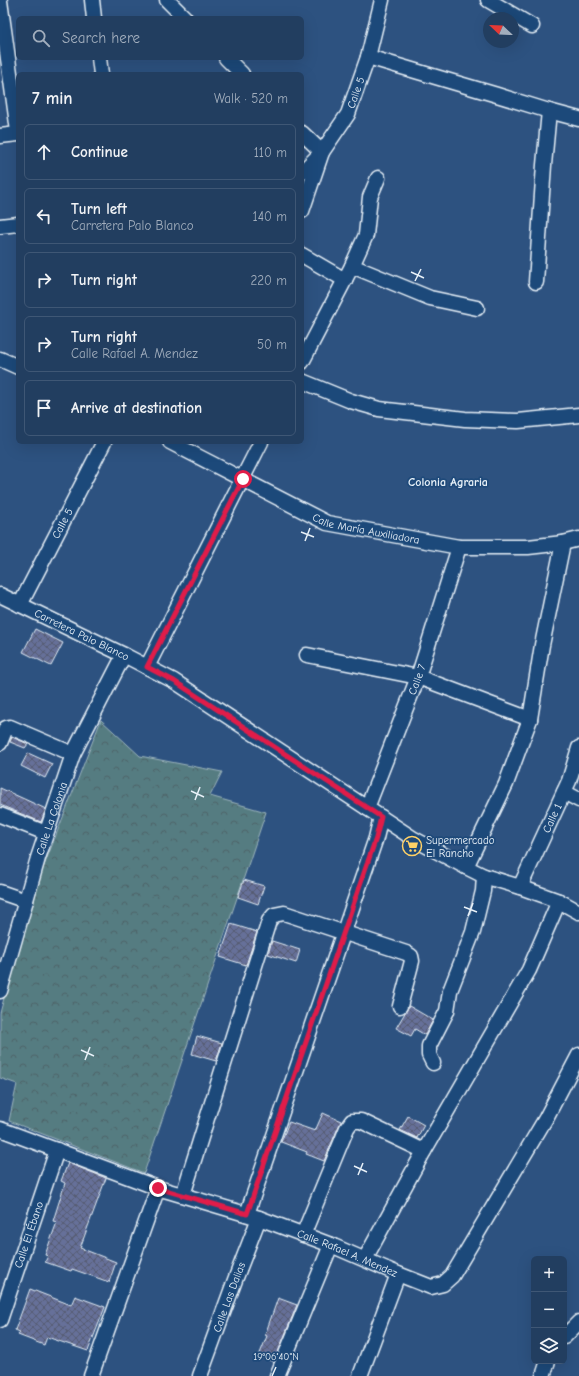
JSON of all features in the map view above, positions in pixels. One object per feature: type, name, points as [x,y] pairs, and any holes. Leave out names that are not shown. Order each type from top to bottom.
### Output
[{"type":"street","points":[[92,0],[94,16]]},
{"type":"street","points":[[166,0],[183,16]]},
{"type":"street","name":"Calle 5","points":[[304,170],[322,152],[348,114],[368,57],[382,0]]},
{"type":"street","points":[[488,0],[532,26]]},
{"type":"street","points":[[0,1],[16,118]]},
{"type":"street","points":[[368,57],[579,119]]},
{"type":"street","points":[[99,60],[101,72]]},
{"type":"street","points":[[228,60],[240,72]]},
{"type":"street","points":[[536,282],[549,111]]},
{"type":"street","points":[[0,136],[16,133]]},
{"type":"street","points":[[304,135],[322,152],[304,205]]},
{"type":"street","points":[[304,358],[345,280],[366,235],[370,197],[378,178]]},
{"type":"street","points":[[0,226],[16,224]]},
{"type":"street","points":[[304,256],[345,280]]},
{"type":"street","points":[[352,266],[430,298],[477,308]]},
{"type":"street","points":[[0,359],[16,366]]},
{"type":"street","points":[[304,383],[351,401],[380,410],[465,419],[518,421],[579,415]]},
{"type":"street","name":"Calle 5","points":[[20,605],[103,444]]},
{"type":"street","name":"Calle María Auxiliadora","points":[[174,444],[327,523],[459,547],[528,547],[563,543],[579,539]]},
{"type":"street","points":[[147,667],[260,444]]},
{"type":"street","points":[[466,867],[506,784],[530,719],[545,630],[563,543]]},
{"type":"street","name":"Calle 7","points":[[367,808],[418,677],[459,547]]},
{"type":"street","name":"Carretera Palo Blanco","points":[[0,595],[174,681],[414,839],[484,876],[559,901],[579,912]]},
{"type":"street","name":"Calle La Colonia","points":[[0,991],[4,964],[26,901],[46,834],[73,754],[124,655]]},
{"type":"street","points":[[307,656],[418,677],[530,719]]},
{"type":"street","points":[[0,743],[6,728],[10,727],[73,754]]},
{"type":"street","name":"Calle 1","points":[[520,887],[569,781],[579,748]]},
{"type":"street","points":[[564,792],[579,800]]},
{"type":"street","points":[[0,815],[46,834]]},
{"type":"street","name":"Calle Las Dalias","points":[[200,1376],[235,1280],[253,1216],[376,838],[381,817]]},
{"type":"street","points":[[433,1063],[429,1055],[428,1046],[447,1011],[450,991],[473,932],[482,896],[484,876]]},
{"type":"street","points":[[0,892],[26,901]]},
{"type":"street","points":[[365,1259],[424,1151],[529,970],[559,901]]},
{"type":"street","points":[[183,1195],[269,921],[274,915],[284,913],[406,953],[411,956],[412,961],[400,1006]]},
{"type":"street","name":"Calle Rafael A. Mendez","points":[[0,1129],[158,1188],[253,1216],[331,1245],[431,1287],[443,1284],[452,1276],[546,1118],[579,1055]]},
{"type":"street","points":[[303,1235],[347,1128],[352,1121],[361,1121],[424,1151]]},
{"type":"street","name":"Calle El Ébano","points":[[0,1320],[57,1150]]},
{"type":"street","points":[[92,1376],[158,1188]]},
{"type":"street","points":[[277,1376],[331,1245]]},
{"type":"street","points":[[360,1376],[398,1274]]},
{"type":"street","points":[[567,1334],[579,1322]]},
{"type":"street","points":[[543,1376],[547,1364]]},
{"type":"green space","points":[[101,720],[140,756],[222,772],[210,796],[266,812],[144,1173],[9,1121],[17,1084],[0,1078],[0,1013],[31,899]]},
{"type":"building","points":[[35,629],[63,643],[51,666],[23,652]]},
{"type":"building","points":[[12,737],[28,744],[25,748],[10,742]]},
{"type":"building","points":[[28,753],[52,764],[45,778],[21,766]]},
{"type":"building","points":[[0,788],[46,809],[41,822],[0,805]]},
{"type":"building","points":[[244,880],[264,886],[258,904],[238,897]]},
{"type":"building","points":[[231,924],[257,932],[246,965],[220,957]]},
{"type":"building","points":[[272,941],[300,950],[296,963],[268,954]]},
{"type":"building","points":[[409,1006],[433,1020],[425,1035],[415,1029],[411,1036],[396,1028]]},
{"type":"building","points":[[197,1036],[222,1043],[216,1061],[192,1054]]},
{"type":"building","points":[[323,1113],[341,1121],[324,1161],[306,1154],[307,1152],[281,1142],[289,1122],[315,1131]]},
{"type":"building","points":[[408,1116],[424,1125],[417,1138],[400,1130]]},
{"type":"building","points":[[68,1163],[106,1178],[80,1248],[116,1262],[109,1282],[72,1269],[71,1271],[45,1262],[48,1256],[45,1255],[57,1222],[53,1221],[65,1183],[61,1181]]},
{"type":"building","points":[[30,1289],[71,1305],[75,1296],[105,1307],[88,1351],[47,1337],[44,1345],[18,1335],[20,1332],[15,1330]]},
{"type":"building","points":[[278,1298],[297,1305],[274,1362],[259,1356],[267,1336],[265,1335]]},
{"type":"place","name":"Supermercado El Rancho","points":[[412,846]]},
{"type":"district","name":"Colonia Agraria","points":[[448,482]]},
{"type":"route","points":[[158,1188],[247,1214],[376,838],[381,817],[174,681],[147,667],[243,479]]}]
